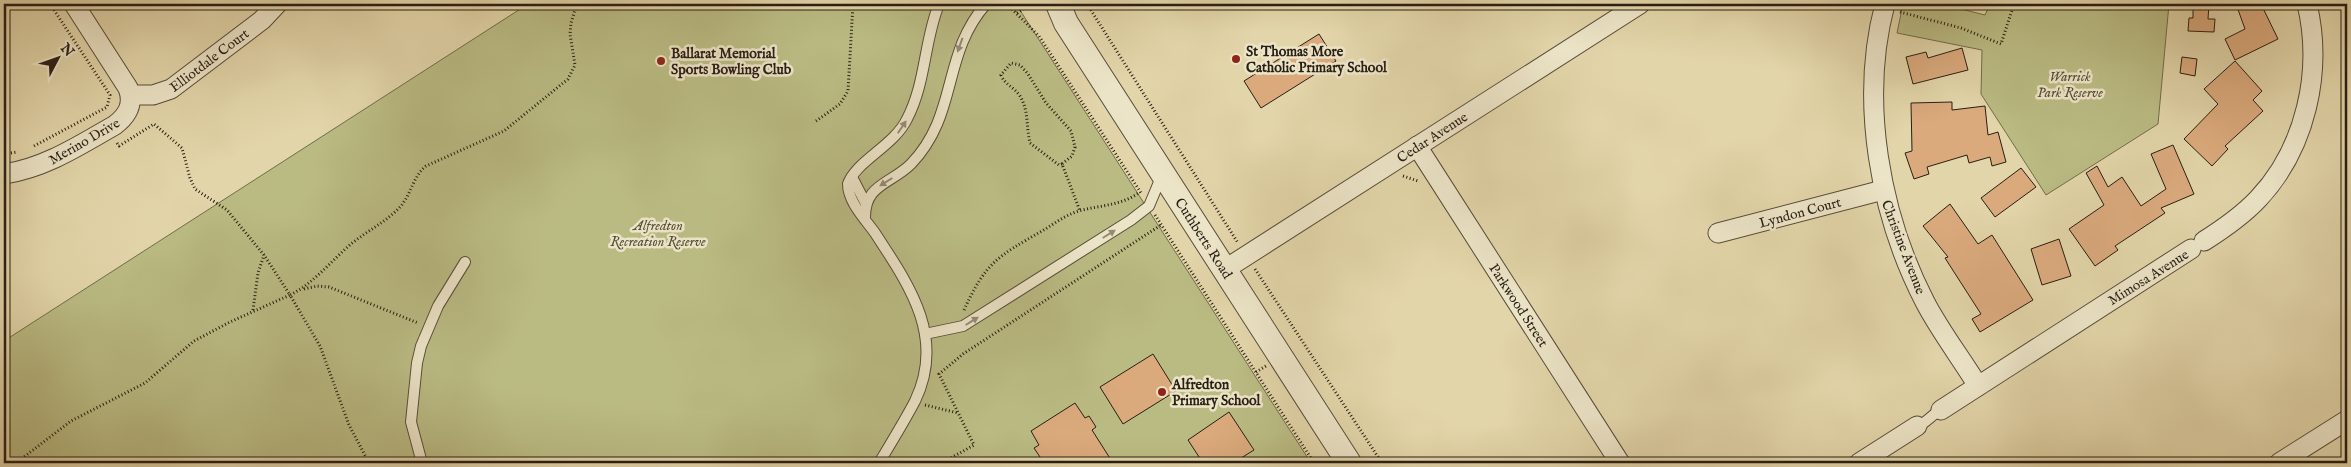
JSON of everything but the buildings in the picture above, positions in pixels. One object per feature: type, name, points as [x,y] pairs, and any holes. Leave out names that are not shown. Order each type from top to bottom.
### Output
[{"type":"street","points":[[74,4],[126,85],[131,96]]},
{"type":"street","name":"Elliotdale Court","points":[[131,96],[153,95],[169,91],[262,20],[277,4]]},
{"type":"street","name":"Cuthberts Road","points":[[1045,4],[1062,13],[1345,460]]},
{"type":"street","name":"Cedar Avenue","points":[[1224,270],[1640,4]]},
{"type":"street","name":"Mimosa Avenue","points":[[1941,410],[2232,222],[2258,199],[2275,176],[2294,143],[2307,106],[2314,65],[2312,29],[2307,4]]},
{"type":"street","name":"Christine Avenue","points":[[1884,6],[1877,55],[1875,105],[1883,190],[1894,229],[1922,296],[1978,386]]},
{"type":"street","name":"Merino Drive","points":[[4,174],[41,165],[115,125],[127,115],[131,96]]},
{"type":"street","name":"Parkwood Street","points":[[1417,146],[1620,463]]},
{"type":"street","name":"Lyndon Court","points":[[1718,233],[1883,190]]},
{"type":"street","points":[[2279,463],[2347,420]]},
{"type":"street","name":"Mimosa Avenue","points":[[1859,463],[1917,426]]},
{"type":"lane","points":[[878,463],[915,400],[925,368],[925,334],[911,290],[865,219],[848,190],[848,184],[865,162],[892,141],[909,117],[918,94],[939,4]]},
{"type":"lane","points":[[865,219],[866,204],[876,189],[913,162],[933,135],[943,113],[963,38],[971,22],[986,4]]},
{"type":"lane","points":[[925,334],[959,328],[967,324],[1142,213],[1151,202],[1162,173]]},
{"type":"lane","points":[[852,177],[866,204]]},
{"type":"lane","points":[[422,463],[411,422],[417,363],[428,327],[438,306],[465,262]]},
{"type":"lane","name":"Mimosa Avenue","points":[[1917,426],[1923,424],[1932,414],[1941,410]]},
{"type":"path","points":[[33,147],[107,108],[110,95],[50,4]]},
{"type":"path","points":[[303,289],[351,244],[399,208],[423,168],[504,131],[568,79],[575,65],[570,28],[575,10],[582,4]]},
{"type":"path","points":[[816,121],[840,104],[848,90],[853,4]]},
{"type":"path","points":[[967,324],[964,310],[978,280],[987,268],[1010,249],[1065,217],[1080,211],[1119,204],[1140,192],[1047,48],[1018,13],[1007,4]]},
{"type":"path","points":[[1018,13],[1031,4]]},
{"type":"path","points":[[1087,4],[1237,241]]},
{"type":"path","points":[[1884,6],[1962,28],[2001,44],[2014,4]]},
{"type":"path","points":[[1011,63],[1020,65],[1028,74],[1046,104],[1070,132],[1075,146],[1072,156],[1062,164],[1059,165],[1052,161],[1030,143],[1027,112],[1020,96],[1004,82],[1001,75],[1011,63]]},
{"type":"path","points":[[154,124],[182,148],[195,189],[227,210],[264,255],[290,295],[320,346],[349,425],[369,463]]},
{"type":"path","points":[[4,154],[24,152]]},
{"type":"path","points":[[1062,164],[1080,211]]},
{"type":"path","points":[[942,463],[974,445],[939,374],[963,354],[1161,225],[1314,463]]},
{"type":"path","points":[[253,311],[258,273],[264,255]]},
{"type":"path","points":[[1256,270],[1382,463]]},
{"type":"path","points":[[16,463],[71,421],[145,383],[194,341],[253,311],[303,289],[316,286],[338,290],[428,327]]},
{"type":"path","points":[[915,400],[928,407],[958,413]]},
{"type":"green space","name":"Alfredton Recreation Reserve","points":[[528,4],[1016,4],[1311,463],[4,463],[4,341]]},
{"type":"green space","name":"Warrick Park Reserve","points":[[1903,4],[1941,4],[1985,15],[1990,4],[2169,4],[2158,124],[2046,195],[1981,94],[1982,50],[1897,33]]},
{"type":"place","name":"St Thomas More Catholic Primary School","points":[[1236,59]]},
{"type":"place","name":"Ballarat Memorial Sports Bowling Club","points":[[661,61]]},
{"type":"place","name":"Alfredton Primary School","points":[[1162,392]]}]
